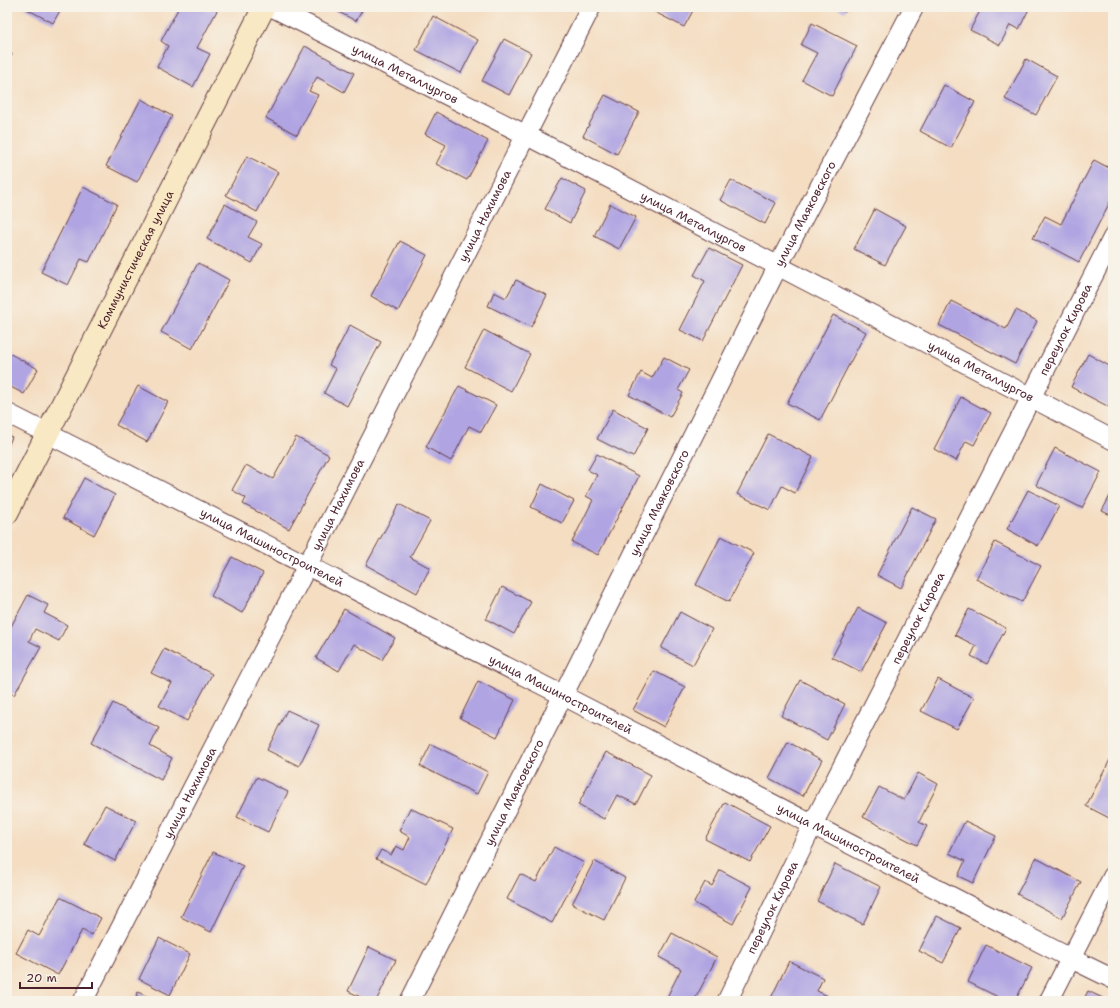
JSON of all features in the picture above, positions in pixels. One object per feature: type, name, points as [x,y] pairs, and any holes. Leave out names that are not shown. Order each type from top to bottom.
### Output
[{"type":"street","name":"Коммунистическая улица","points":[[7,513],[264,7]]},
{"type":"street","name":"улица Металлургов","points":[[272,7],[526,135],[1113,440]]},
{"type":"street","name":"улица Нахимова","points":[[83,1001],[592,7]]},
{"type":"street","name":"улица Маяковского","points":[[410,1001],[778,266],[914,7]]},
{"type":"street","name":"переулок Кирова","points":[[727,1001],[813,824],[1113,237]]},
{"type":"street","name":"улица Машиностроителей","points":[[7,413],[564,696],[1113,979]]},
{"type":"street","points":[[1049,1001],[1113,876]]},
{"type":"building","points":[[23,7],[62,7],[53,23]]},
{"type":"building","points":[[179,7],[219,7],[197,48],[210,54],[193,87],[157,67],[168,46],[161,41]]},
{"type":"building","points":[[329,7],[364,7],[356,21]]},
{"type":"building","points":[[650,7],[695,7],[684,27],[649,9]]},
{"type":"building","points":[[835,7],[847,7],[845,12]]},
{"type":"building","points":[[982,7],[1030,7],[1019,29],[1010,25],[1000,45],[970,30]]},
{"type":"building","points":[[433,16],[478,40],[461,73],[416,50]]},
{"type":"building","points":[[812,23],[857,46],[832,96],[802,80],[817,53],[801,45]]},
{"type":"building","points":[[504,39],[531,53],[509,95],[482,81]]},
{"type":"building","points":[[305,46],[354,73],[344,92],[317,77],[309,91],[318,95],[297,135],[266,118]]},
{"type":"building","points":[[7,51],[12,54],[7,64]]},
{"type":"building","points":[[1026,59],[1057,76],[1036,115],[1005,99]]},
{"type":"building","points":[[944,85],[975,102],[951,148],[920,131]]},
{"type":"building","points":[[605,95],[639,112],[617,154],[583,136]]},
{"type":"building","points":[[141,99],[172,116],[137,182],[106,166]]},
{"type":"building","points":[[436,112],[488,141],[467,180],[436,164],[446,145],[425,134]]},
{"type":"building","points":[[247,156],[278,172],[257,212],[226,195]]},
{"type":"building","points":[[1094,160],[1113,170],[1113,196],[1079,262],[1033,238],[1045,216],[1061,224]]},
{"type":"building","points":[[562,178],[586,191],[570,223],[545,209]]},
{"type":"building","points":[[731,180],[776,203],[765,224],[720,200]]},
{"type":"building","points":[[83,187],[117,204],[89,262],[81,259],[68,285],[41,272]]},
{"type":"building","points":[[225,204],[257,222],[248,237],[262,244],[252,263],[207,239]]},
{"type":"building","points":[[610,204],[636,217],[619,249],[594,236]]},
{"type":"building","points":[[875,209],[906,226],[885,265],[854,249]]},
{"type":"building","points":[[400,241],[427,255],[398,311],[371,296]]},
{"type":"building","points":[[709,248],[742,265],[703,341],[680,330],[705,281],[694,275]]},
{"type":"building","points":[[198,263],[229,280],[192,349],[161,332]]},
{"type":"building","points":[[516,280],[547,295],[531,327],[488,306],[494,292],[506,298]]},
{"type":"building","points":[[951,301],[1006,329],[1016,310],[1037,321],[1015,364],[939,325]]},
{"type":"building","points":[[833,315],[866,332],[820,420],[787,403]]},
{"type":"building","points":[[350,325],[381,342],[347,406],[324,393],[336,369],[329,365]]},
{"type":"building","points":[[484,330],[530,354],[511,391],[465,367]]},
{"type":"building","points":[[7,352],[38,369],[24,394],[7,385]]},
{"type":"building","points":[[1088,354],[1113,368],[1113,409],[1071,387]]},
{"type":"building","points":[[664,357],[689,370],[678,390],[683,393],[670,417],[629,395],[641,372],[652,378]]},
{"type":"building","points":[[138,386],[168,402],[147,442],[116,425]]},
{"type":"building","points":[[459,386],[496,405],[481,432],[469,426],[451,461],[426,447]]},
{"type":"building","points":[[961,397],[991,413],[974,445],[966,441],[956,461],[934,449]]},
{"type":"building","points":[[613,409],[648,428],[633,457],[597,439]]},
{"type":"building","points":[[768,434],[813,457],[795,493],[782,486],[770,510],[737,494]]},
{"type":"building","points":[[7,435],[12,437],[7,449]]},
{"type":"building","points":[[296,437],[329,455],[289,529],[243,504],[246,498],[232,490],[246,465],[273,479]]},
{"type":"building","points":[[1055,448],[1101,472],[1082,508],[1036,485]]},
{"type":"building","points":[[597,454],[639,476],[598,555],[572,542],[593,500],[586,496],[597,475],[588,470]]},
{"type":"building","points":[[84,478],[115,495],[94,535],[63,518]]},
{"type":"building","points":[[542,484],[574,501],[562,523],[531,507]]},
{"type":"building","points":[[1028,490],[1059,506],[1038,546],[1007,529]]},
{"type":"building","points":[[1113,490],[1113,516],[1102,511]]},
{"type":"building","points":[[399,504],[430,521],[410,557],[430,568],[417,593],[366,565]]},
{"type":"building","points":[[912,507],[936,519],[901,588],[877,575]]},
{"type":"building","points":[[721,536],[754,553],[729,602],[696,585]]},
{"type":"building","points":[[995,542],[1041,566],[1022,602],[976,579]]},
{"type":"building","points":[[232,557],[263,573],[242,613],[211,596]]},
{"type":"building","points":[[502,587],[531,602],[514,634],[486,619]]},
{"type":"building","points":[[28,595],[48,605],[44,613],[67,625],[59,641],[35,629],[29,641],[41,647],[14,695],[7,691],[7,634]]},
{"type":"building","points":[[858,608],[887,623],[861,672],[832,657]]},
{"type":"building","points":[[344,609],[395,638],[382,660],[354,644],[339,671],[316,658]]},
{"type":"building","points":[[969,609],[1006,628],[987,664],[971,656],[976,646],[955,635]]},
{"type":"building","points":[[680,612],[712,629],[693,665],[661,648]]},
{"type":"building","points":[[164,649],[212,674],[187,721],[159,706],[172,683],[151,673]]},
{"type":"building","points":[[654,671],[685,687],[664,727],[633,710]]},
{"type":"building","points":[[938,679],[974,698],[957,729],[921,711]]},
{"type":"building","points":[[800,680],[845,704],[827,740],[781,716]]},
{"type":"building","points":[[478,681],[515,700],[497,737],[460,718]]},
{"type":"building","points":[[113,703],[159,728],[150,746],[172,758],[161,780],[91,743]]},
{"type":"building","points":[[287,710],[319,725],[299,766],[267,750]]},
{"type":"building","points":[[788,742],[822,760],[803,796],[769,778]]},
{"type":"building","points":[[431,744],[488,772],[477,794],[420,766]]},
{"type":"building","points":[[606,752],[651,775],[636,804],[617,795],[604,819],[578,805]]},
{"type":"building","points":[[1113,754],[1113,820],[1086,806]]},
{"type":"building","points":[[918,773],[938,784],[919,822],[927,826],[917,845],[863,817],[879,787],[904,800]]},
{"type":"building","points":[[257,777],[288,792],[268,832],[237,817]]},
{"type":"building","points":[[725,802],[770,826],[750,862],[705,839]]},
{"type":"building","points":[[105,805],[136,821],[115,861],[84,844]]},
{"type":"building","points":[[410,808],[453,829],[426,884],[376,859],[381,850],[391,855],[396,846],[404,850],[410,837],[399,831]]},
{"type":"building","points":[[965,821],[996,836],[973,883],[958,876],[965,861],[949,853]]},
{"type":"building","points":[[554,847],[584,863],[552,923],[507,899],[520,874],[536,882]]},
{"type":"building","points":[[213,852],[243,866],[211,932],[181,917]]},
{"type":"building","points":[[1036,858],[1081,882],[1062,918],[1017,894]]},
{"type":"building","points":[[594,861],[625,878],[604,920],[572,904]]},
{"type":"building","points":[[835,864],[881,887],[863,924],[817,901]]},
{"type":"building","points":[[720,870],[752,887],[733,924],[694,903],[705,882],[712,886]]},
{"type":"building","points":[[60,897],[101,918],[92,935],[82,930],[58,975],[16,953],[28,930],[39,936]]},
{"type":"building","points":[[937,916],[961,928],[943,963],[919,951]]},
{"type":"building","points":[[672,933],[717,957],[694,1001],[665,1001],[681,969],[659,957]]},
{"type":"building","points":[[1113,935],[1113,948],[1108,945]]},
{"type":"building","points":[[159,938],[190,954],[170,995],[139,979]]},
{"type":"building","points":[[986,945],[1032,968],[1015,1001],[1006,1001],[968,982]]},
{"type":"building","points":[[369,947],[396,960],[376,1001],[369,1001],[348,991]]},
{"type":"building","points":[[789,961],[823,978],[817,991],[828,996],[826,1001],[778,1001],[771,998]]},
{"type":"building","points":[[1088,991],[1109,1001],[1083,1001]]},
{"type":"building","points":[[138,992],[156,1001],[134,1001]]}]
